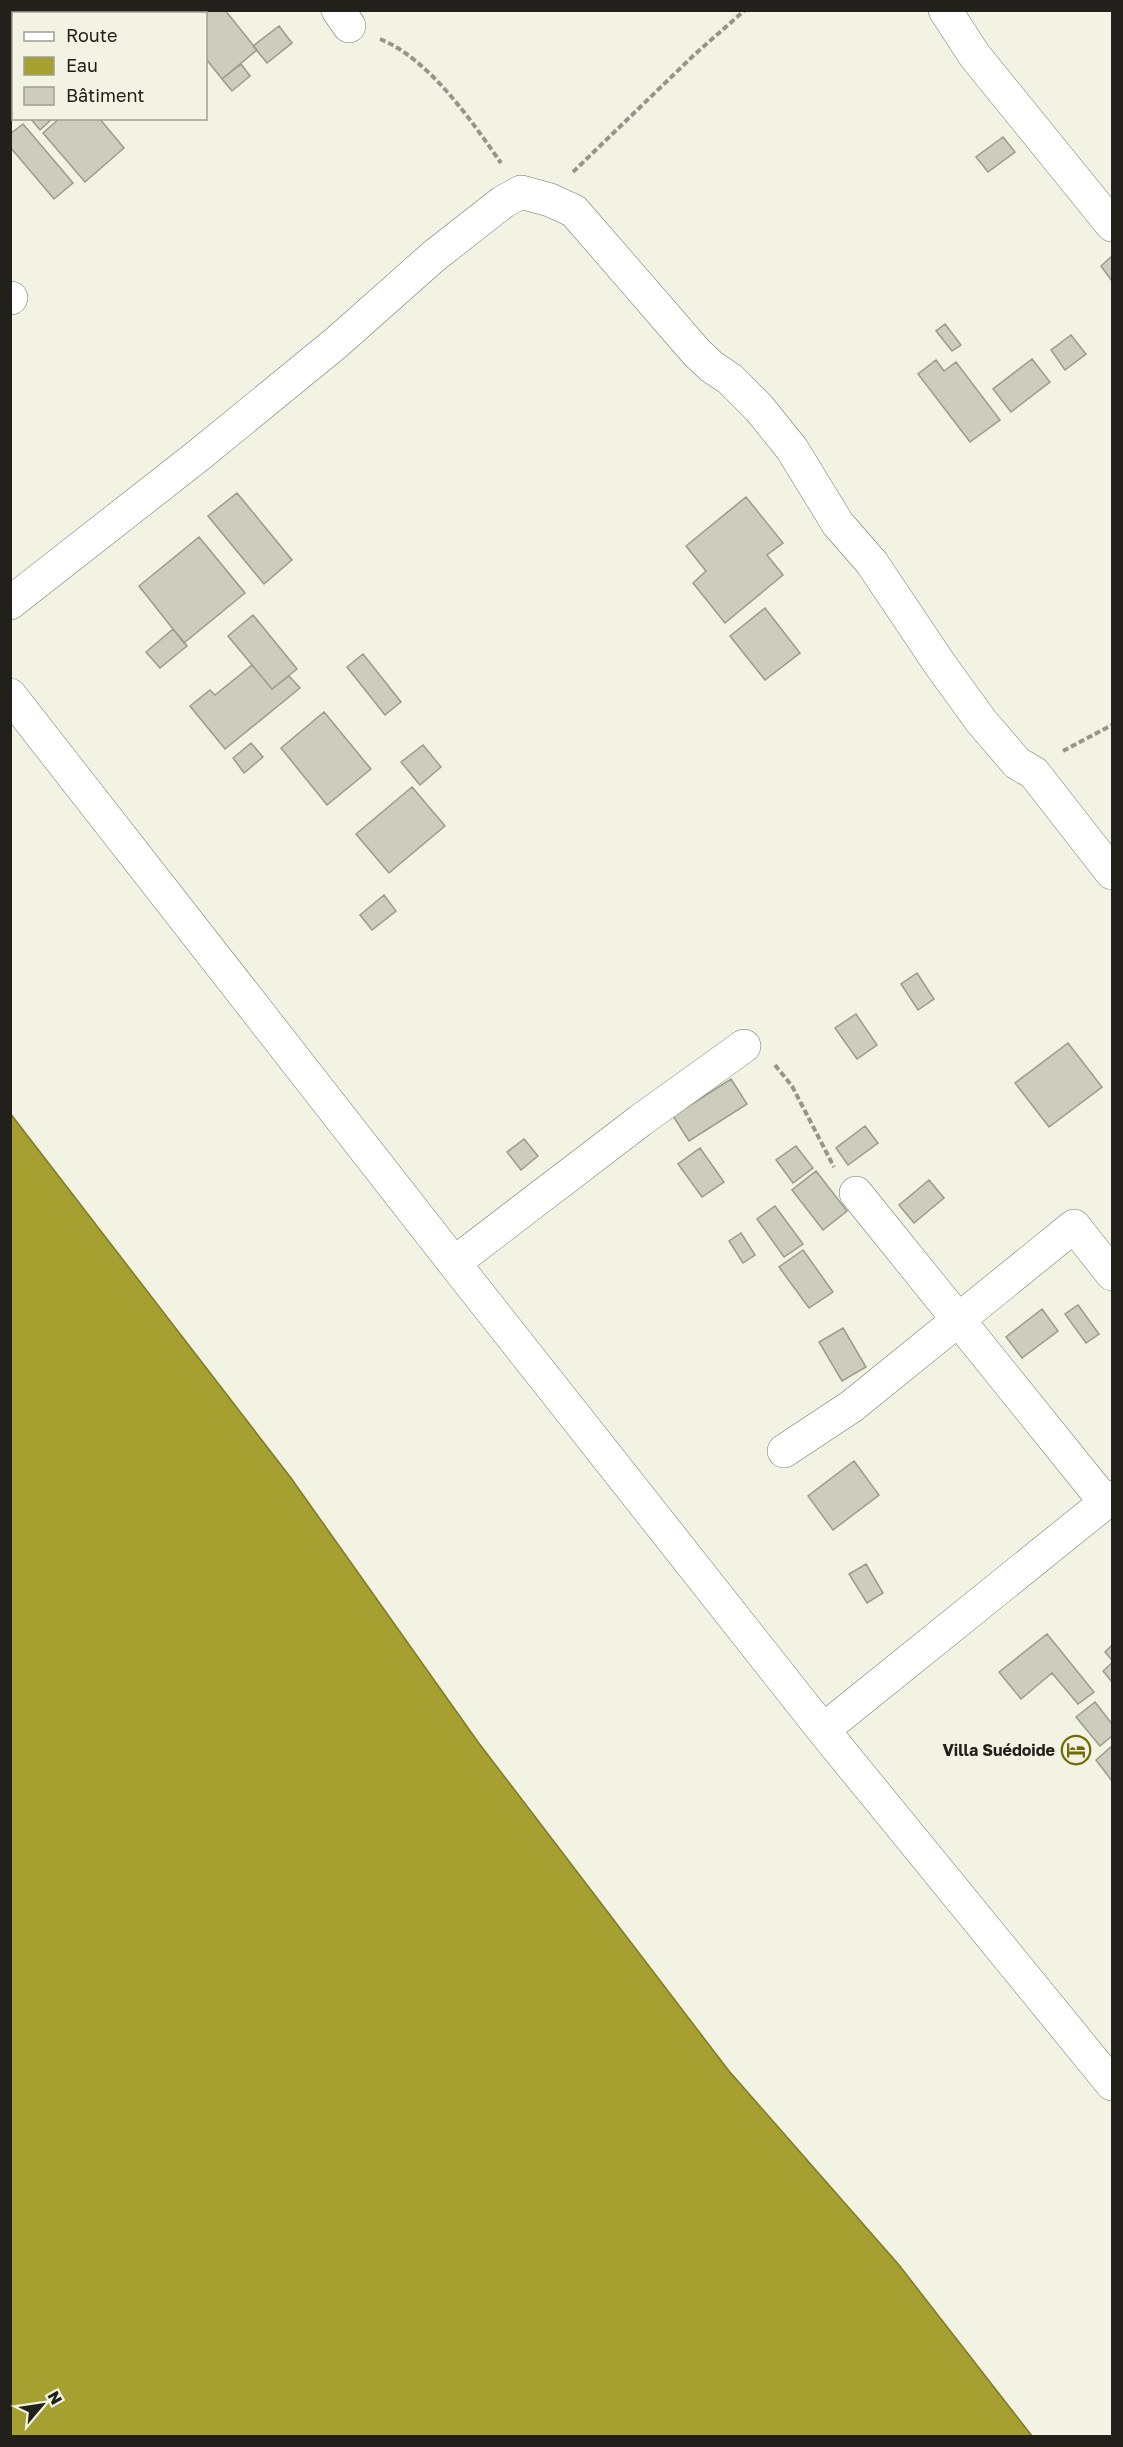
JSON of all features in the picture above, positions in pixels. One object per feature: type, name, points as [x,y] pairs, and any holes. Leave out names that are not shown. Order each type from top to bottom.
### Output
[{"type":"street","points":[[945,10],[975,56],[1113,225]]},
{"type":"street","points":[[10,603],[199,455],[336,343],[434,256],[503,202],[536,196],[574,211],[697,353],[759,408],[792,449],[838,524],[872,563],[981,721],[1017,764],[1034,773],[1113,873]]},
{"type":"street","points":[[10,695],[823,1730],[1113,2084]]},
{"type":"street","points":[[454,1263],[641,1120],[744,1046]]},
{"type":"street","points":[[823,1730],[1109,1500],[957,1320],[856,1193]]},
{"type":"street","points":[[784,1451],[852,1406],[1074,1226],[1113,1274]]},
{"type":"path","points":[[343,18],[398,46],[451,94],[536,196],[570,176],[613,132],[746,10]]},
{"type":"path","points":[[1034,773],[1065,750],[1113,725]]},
{"type":"path","points":[[744,1046],[772,1061],[792,1086],[831,1164],[856,1193]]},
{"type":"water","points":[[10,1113],[291,1478],[478,1742],[729,2071],[899,2265],[1032,2436],[11,2436]]},
{"type":"building","points":[[101,10],[126,10],[127,12],[99,12]]},
{"type":"building","points":[[138,10],[181,10],[180,12],[136,12]]},
{"type":"building","points":[[196,10],[225,10],[257,50],[222,79],[207,60],[207,12],[194,12]]},
{"type":"building","points":[[10,11],[12,12],[12,79],[10,80]]},
{"type":"building","points":[[279,26],[292,43],[267,63],[253,46]]},
{"type":"building","points":[[241,64],[250,76],[232,91],[222,79]]},
{"type":"building","points":[[32,120],[51,120],[40,130]]},
{"type":"building","points":[[58,120],[101,120],[124,148],[85,182],[43,133]]},
{"type":"building","points":[[23,124],[73,183],[54,199],[10,147],[10,134]]},
{"type":"building","points":[[1003,137],[1015,152],[988,172],[976,157]]},
{"type":"building","points":[[1112,256],[1112,281],[1101,266]]},
{"type":"building","points":[[945,324],[961,345],[952,351],[936,331]]},
{"type":"building","points":[[1071,335],[1086,354],[1065,370],[1051,350]]},
{"type":"building","points":[[1032,359],[1050,382],[1011,412],[993,389]]},
{"type":"building","points":[[936,360],[944,371],[956,362],[1000,420],[970,442],[918,374]]},
{"type":"building","points":[[237,493],[292,560],[264,584],[208,516]]},
{"type":"building","points":[[746,497],[783,543],[767,555],[783,575],[725,623],[693,583],[706,571],[686,546]]},
{"type":"building","points":[[199,537],[245,593],[184,643],[139,586]]},
{"type":"building","points":[[765,608],[800,653],[765,680],[730,636]]},
{"type":"building","points":[[253,615],[297,669],[272,689],[228,636]]},
{"type":"building","points":[[173,629],[187,646],[160,668],[146,652]]},
{"type":"building","points":[[363,654],[401,702],[385,715],[347,667]]},
{"type":"building","points":[[252,665],[272,689],[289,676],[300,688],[225,749],[190,706],[210,690],[215,695]]},
{"type":"building","points":[[324,712],[371,769],[327,805],[281,748]]},
{"type":"building","points":[[251,743],[263,757],[244,773],[233,758]]},
{"type":"building","points":[[423,745],[441,767],[420,785],[401,762]]},
{"type":"building","points":[[412,787],[445,826],[389,873],[356,834]]},
{"type":"building","points":[[384,895],[396,911],[372,930],[360,915]]},
{"type":"building","points":[[917,973],[934,999],[918,1010],[901,984]]},
{"type":"building","points":[[856,1014],[877,1045],[857,1059],[835,1028]]},
{"type":"building","points":[[1068,1043],[1102,1087],[1049,1127],[1015,1083]]},
{"type":"building","points":[[731,1079],[747,1104],[689,1141],[673,1116]]},
{"type":"building","points":[[865,1126],[878,1143],[848,1165],[836,1148]]},
{"type":"building","points":[[524,1139],[538,1156],[521,1170],[507,1152]]},
{"type":"building","points":[[796,1146],[813,1168],[793,1183],[776,1160]]},
{"type":"building","points":[[700,1148],[724,1182],[702,1197],[678,1164]]},
{"type":"building","points":[[816,1171],[847,1211],[823,1230],[792,1190]]},
{"type":"building","points":[[929,1180],[944,1198],[914,1223],[899,1205]]},
{"type":"building","points":[[775,1206],[803,1244],[784,1257],[757,1219]]},
{"type":"building","points":[[741,1233],[755,1255],[743,1263],[729,1241]]},
{"type":"building","points":[[803,1250],[833,1292],[809,1308],[779,1267]]},
{"type":"building","points":[[1078,1305],[1099,1334],[1086,1343],[1065,1314]]},
{"type":"building","points":[[1042,1309],[1058,1331],[1022,1358],[1006,1337]]},
{"type":"building","points":[[843,1328],[866,1367],[842,1381],[819,1342]]},
{"type":"building","points":[[854,1461],[879,1495],[833,1530],[808,1496]]},
{"type":"building","points":[[866,1564],[883,1593],[867,1603],[849,1574]]},
{"type":"building","points":[[1047,1634],[1094,1692],[1078,1704],[1052,1673],[1021,1699],[999,1672]]},
{"type":"building","points":[[1112,1645],[1112,1660],[1105,1652]]},
{"type":"building","points":[[1112,1663],[1112,1682],[1103,1671]]},
{"type":"building","points":[[1095,1702],[1112,1724],[1112,1736],[1100,1746],[1076,1717]]},
{"type":"building","points":[[1112,1746],[1112,1781],[1096,1760]]},
{"type":"place","name":"Villa Suédoide","points":[[1076,1750]]}]
